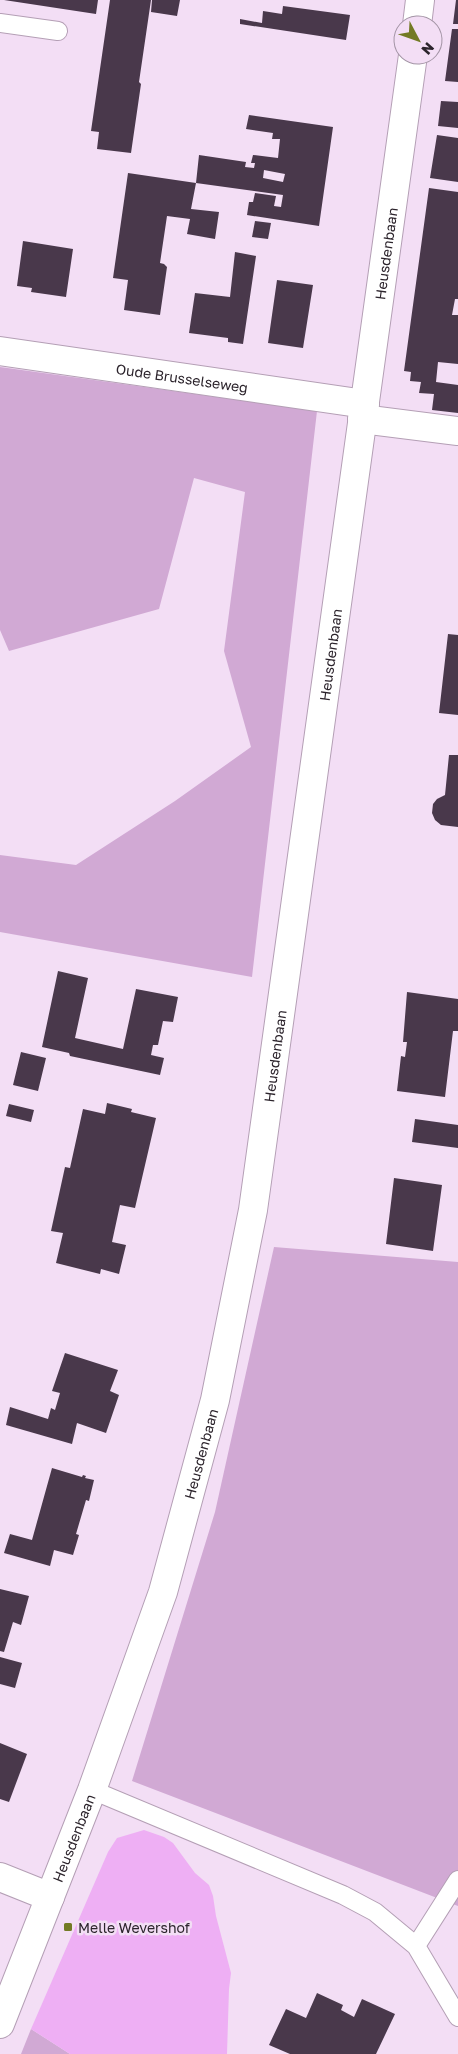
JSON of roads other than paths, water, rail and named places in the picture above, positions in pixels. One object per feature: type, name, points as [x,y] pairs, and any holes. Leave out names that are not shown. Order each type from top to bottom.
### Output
[{"type":"main road","points":[[418,15],[420,0]]},
{"type":"main road","name":"Heusdenbaan","points":[[0,2024],[92,1790],[162,1592],[215,1400],[253,1210],[412,65]]},
{"type":"main road","name":"Oude Brusselseweg","points":[[0,351],[363,411],[458,431]]},
{"type":"main road","points":[[0,1877],[50,1897]]},
{"type":"lane","points":[[0,23],[58,31]]},
{"type":"lane","points":[[92,1790],[343,1894],[375,1912],[416,1946],[458,2017]]},
{"type":"lane","points":[[416,1946],[458,1880]]},
{"type":"place","name":"Melle Wevershof","points":[[68,1927]]}]
